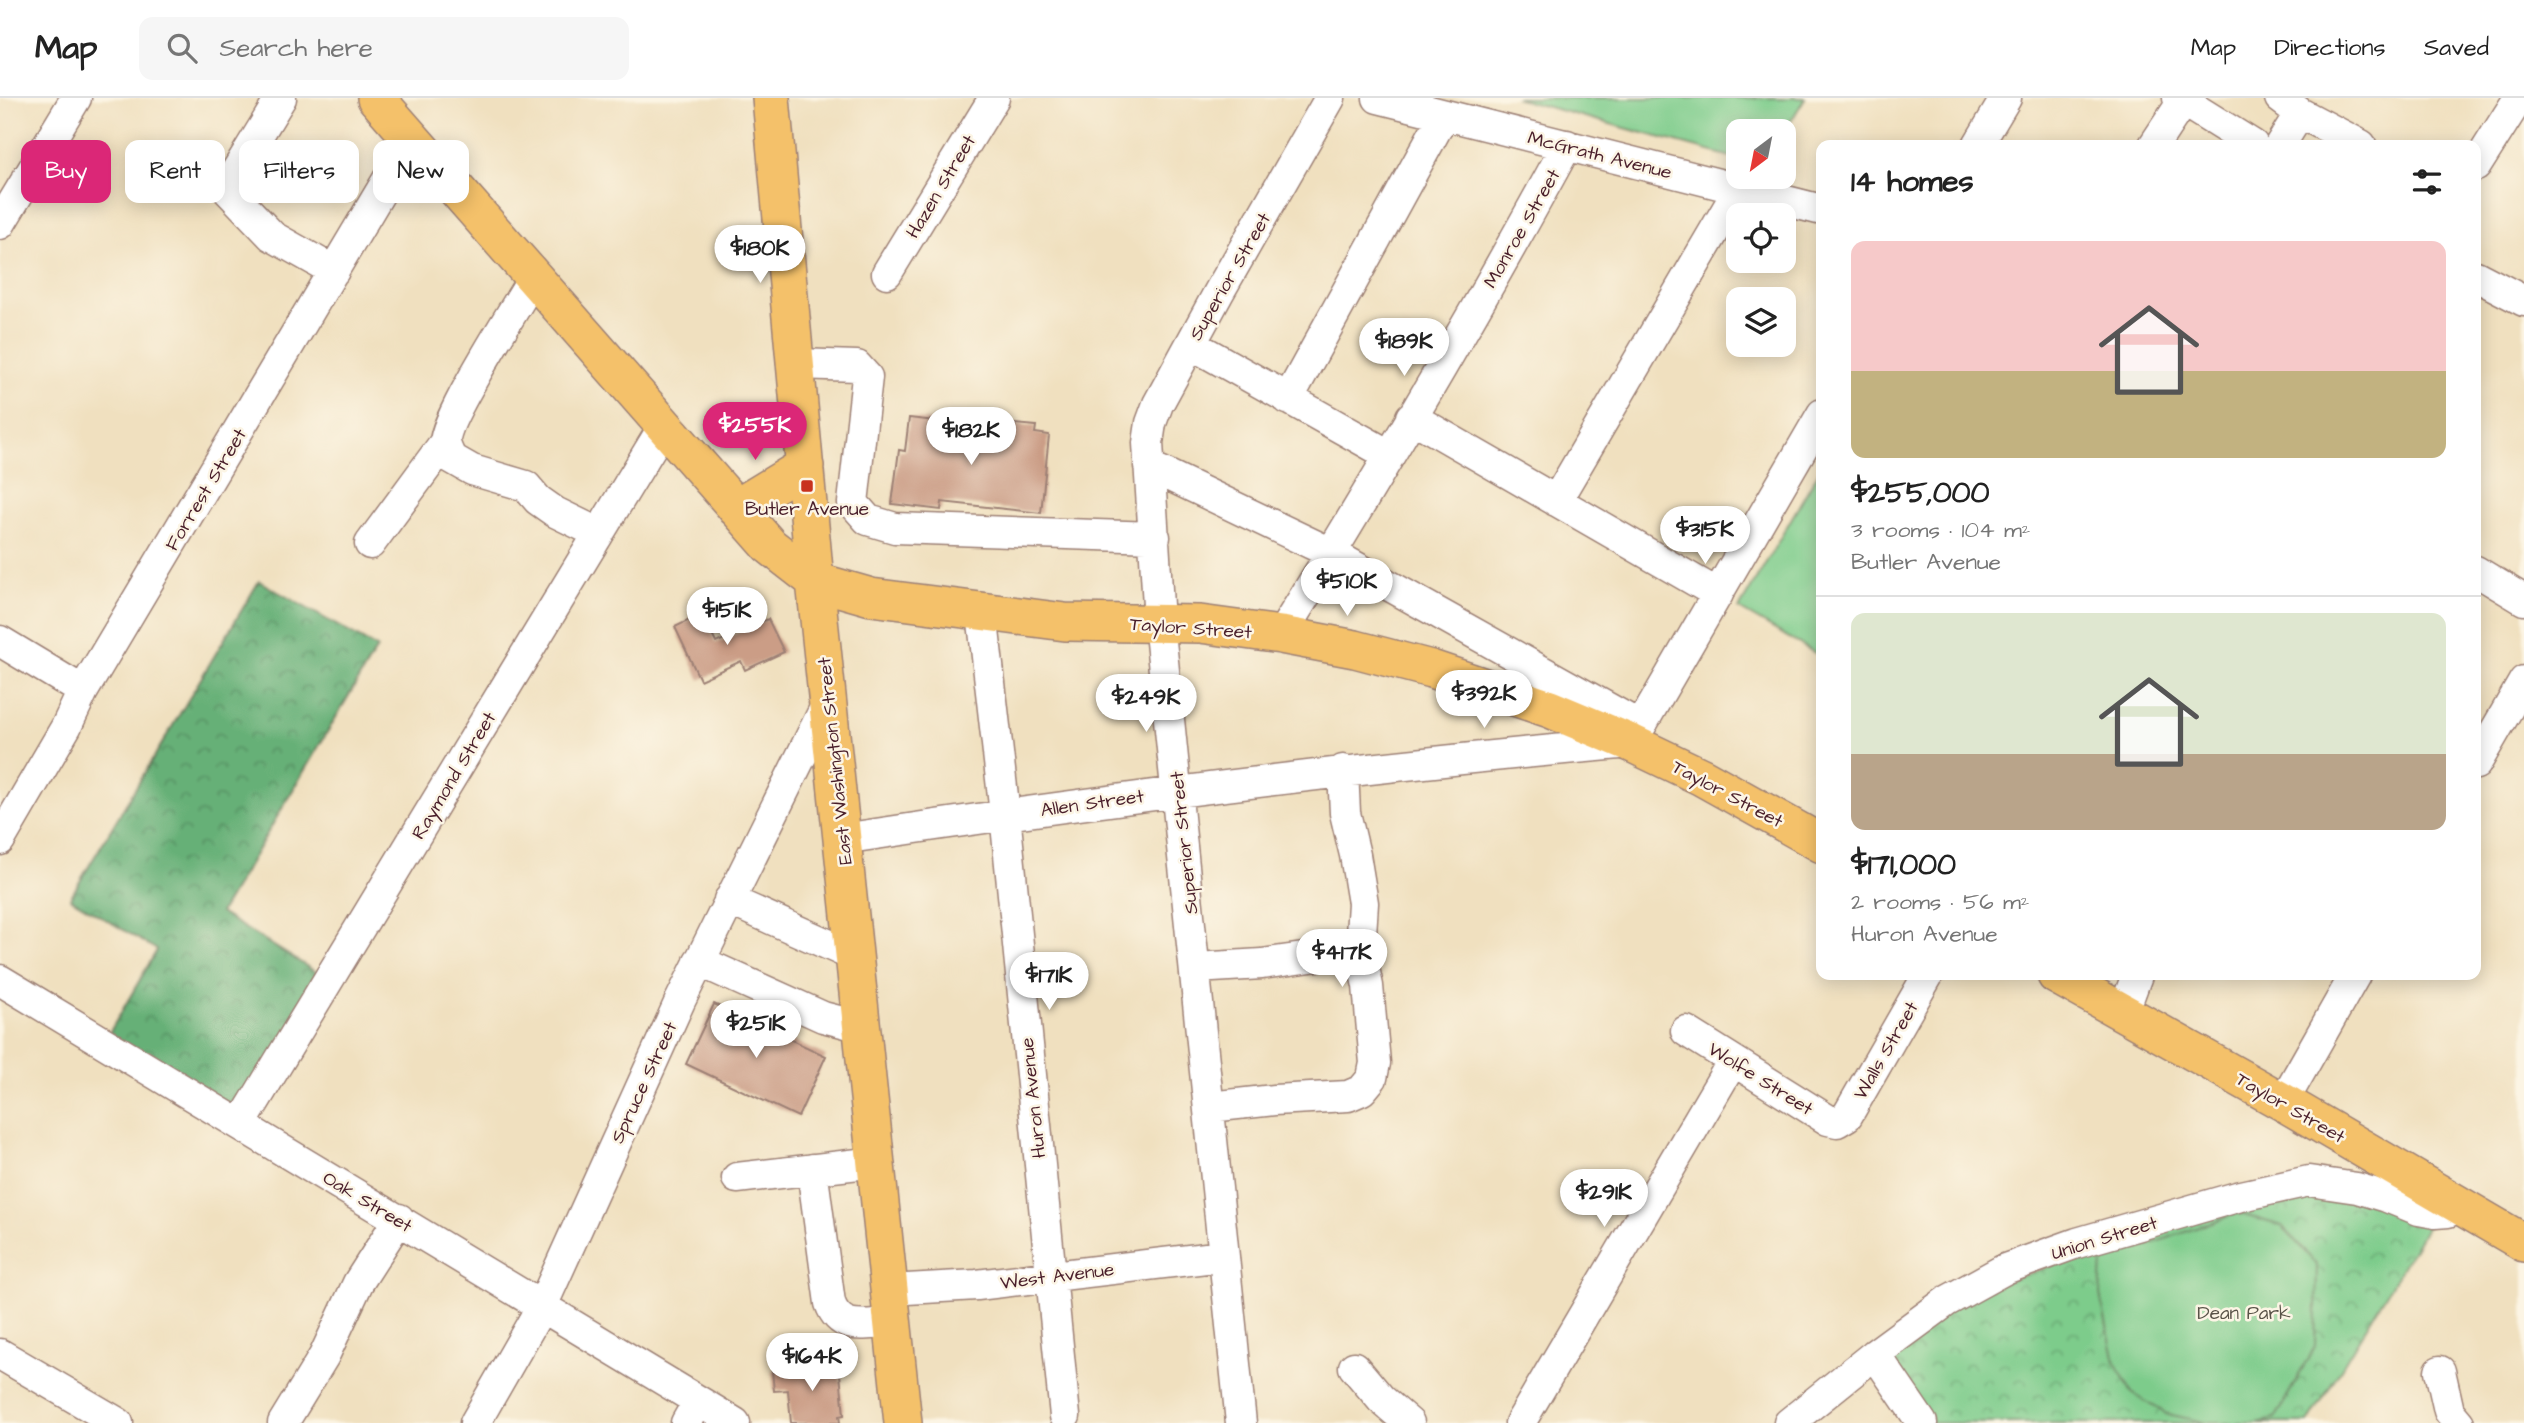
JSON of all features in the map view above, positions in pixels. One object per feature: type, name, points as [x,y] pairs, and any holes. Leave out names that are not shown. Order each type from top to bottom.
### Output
[{"type":"main road","points":[[376,98],[770,546],[815,581]]},
{"type":"main road","name":"East Washington Street","points":[[771,98],[815,581],[903,1423]]},
{"type":"main road","points":[[736,508],[805,466]]},
{"type":"main road","name":"Taylor Street","points":[[815,581],[871,597],[982,613],[1065,622],[1200,624],[1355,649],[1454,676],[1550,709],[1635,734],[1702,777],[1816,841]]},
{"type":"main road","name":"Taylor Street","points":[[2065,980],[2283,1102],[2524,1243]]},
{"type":"street","points":[[281,98],[226,188],[272,236],[334,271]]},
{"type":"street","name":"Hazen Street","points":[[887,273],[994,98]]},
{"type":"street","name":"Superior Street","points":[[1241,1423],[1196,968],[1158,622],[1148,443],[1158,404],[1330,98]]},
{"type":"street","name":"McGrath Avenue","points":[[1378,98],[1726,186]]},
{"type":"street","points":[[1981,140],[2006,98]]},
{"type":"street","points":[[2481,158],[2519,98]]},
{"type":"street","points":[[0,224],[74,99]]},
{"type":"street","points":[[2157,140],[2182,99],[2245,140]]},
{"type":"street","points":[[2281,140],[2290,105],[2352,140]]},
{"type":"street","points":[[1288,399],[1444,115]]},
{"type":"street","name":"Forrest Street","points":[[0,840],[60,738],[83,691],[412,139]]},
{"type":"street","name":"Monroe Street","points":[[1281,635],[1389,456],[1567,145]]},
{"type":"street","points":[[1556,501],[1739,189]]},
{"type":"street","name":"McGrath Avenue","points":[[1739,189],[1816,208]]},
{"type":"street","points":[[370,544],[445,442],[464,396],[533,278]]},
{"type":"street","points":[[2481,279],[2524,301]]},
{"type":"street","points":[[1191,344],[1389,456]]},
{"type":"street","points":[[797,364],[857,366],[867,377],[853,503],[868,520],[895,528],[1155,537]]},
{"type":"street","points":[[1411,417],[1718,594]]},
{"type":"street","points":[[1635,734],[1816,424]]},
{"type":"street","name":"Raymond Street","points":[[241,1124],[664,426]]},
{"type":"street","points":[[445,442],[451,458],[472,470],[526,486],[538,500],[555,512],[598,533]]},
{"type":"street","name":"Taylor Street","points":[[1149,466],[1331,554],[1635,734]]},
{"type":"street","points":[[2481,574],[2524,600]]},
{"type":"street","name":"Huron Avenue","points":[[982,613],[1005,814],[1065,1416]]},
{"type":"street","points":[[0,641],[83,691]]},
{"type":"street","points":[[2481,755],[2524,681]]},
{"type":"street","name":"Spruce Street","points":[[475,1423],[542,1306],[586,1204],[699,961],[828,702]]},
{"type":"street","name":"Allen Street","points":[[842,839],[1177,790],[1635,734]]},
{"type":"street","points":[[1210,1107],[1348,1096],[1362,1090],[1372,1078],[1376,1063],[1368,986],[1360,950],[1363,903],[1345,813],[1343,770]]},
{"type":"street","points":[[729,900],[854,956]]},
{"type":"street","points":[[1196,968],[1262,964],[1360,950]]},
{"type":"street","points":[[699,961],[823,1017],[862,1027]]},
{"type":"street","name":"Oak Street","points":[[0,980],[542,1306],[692,1412],[735,1423]]},
{"type":"street","name":"Walls Street","points":[[1837,1122],[1847,1116],[1925,980]]},
{"type":"street","points":[[2123,1013],[2135,980]]},
{"type":"street","points":[[2283,1102],[2352,980]]},
{"type":"street","name":"Wolfe Street","points":[[1686,1031],[1828,1120],[1837,1122]]},
{"type":"street","points":[[1520,1423],[1733,1061]]},
{"type":"street","points":[[737,1178],[876,1162]]},
{"type":"street","name":"West Avenue","points":[[812,1169],[830,1303],[835,1316],[846,1324],[891,1306],[977,1285],[1223,1256]]},
{"type":"street","name":"Union Street","points":[[1789,1423],[1947,1301],[2005,1269],[2077,1243],[2237,1197],[2309,1181],[2357,1188],[2435,1213],[2448,1212],[2460,1205]]},
{"type":"street","points":[[283,1423],[324,1356],[358,1283],[399,1219]]},
{"type":"street","points":[[0,1354],[99,1418]]},
{"type":"street","points":[[1875,1354],[1922,1423]]},
{"type":"street","points":[[1354,1367],[1381,1399],[1409,1423]]},
{"type":"street","points":[[2440,1371],[2449,1411],[2459,1423]]},
{"type":"green space","points":[[1515,98],[1805,98],[1792,119],[1726,119],[1726,156]]},
{"type":"green space","points":[[1816,476],[1816,654],[1739,609]]},
{"type":"green space","points":[[259,581],[377,648],[220,913],[329,980],[241,1124],[104,1042],[157,950],[70,898]]},
{"type":"green space","name":"Dean Park","points":[[2294,1184],[2435,1213],[2308,1423],[1922,1423],[1875,1354],[1947,1301]]},
{"type":"green space","points":[[2237,1213],[2282,1226],[2317,1265],[2315,1346],[2275,1419],[2256,1423],[2208,1423],[2167,1414],[2132,1393],[2115,1362],[2100,1295],[2102,1262]]},
{"type":"building","points":[[909,418],[1015,430],[1015,424],[1036,426],[1035,433],[1049,435],[1041,513],[942,502],[941,510],[892,504],[899,450],[905,451]]},
{"type":"building","points":[[702,614],[716,643],[768,619],[784,652],[745,670],[741,661],[700,680],[675,627]]},
{"type":"building","points":[[714,1004],[826,1056],[798,1117],[686,1064]]},
{"type":"building","points":[[834,1364],[834,1374],[840,1374],[844,1415],[839,1416],[840,1423],[791,1423],[788,1390],[774,1391],[772,1370]]},
{"type":"place","name":"Butler Avenue","points":[[807,486]]}]
